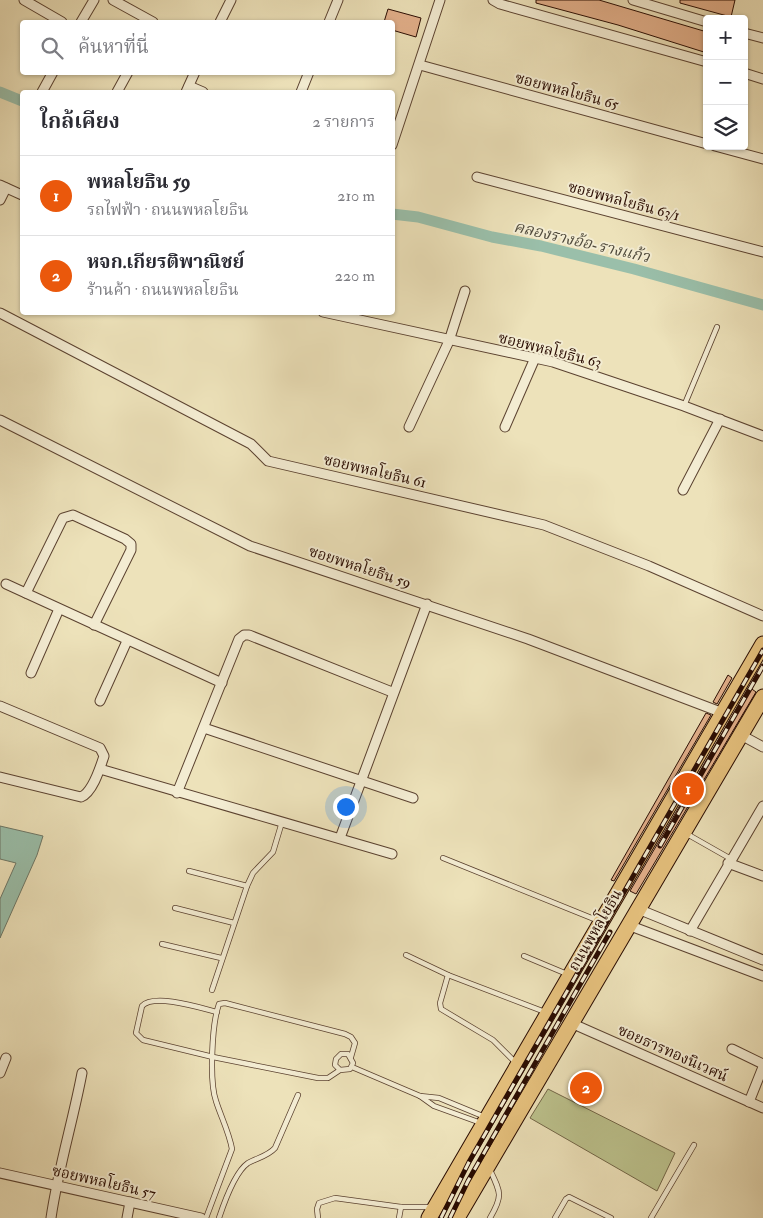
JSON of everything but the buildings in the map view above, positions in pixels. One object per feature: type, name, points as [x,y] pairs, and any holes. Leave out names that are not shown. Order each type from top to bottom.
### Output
[{"type":"main road","name":"ถนนพหลโยธิน","points":[[432,1213],[569,974],[763,644]]},
{"type":"main road","name":"ถนนพหลโยธิน","points":[[457,1218],[763,697]]},
{"type":"street","points":[[24,0],[59,20]]},
{"type":"street","points":[[82,20],[94,0]]},
{"type":"street","points":[[113,0],[149,20]]},
{"type":"street","points":[[221,20],[232,0]]},
{"type":"street","points":[[330,20],[338,0]]},
{"type":"street","points":[[395,136],[420,65],[440,0]]},
{"type":"street","points":[[493,0],[500,4],[703,61]]},
{"type":"street","points":[[633,0],[703,21]]},
{"type":"street","points":[[748,34],[763,38]]},
{"type":"street","name":"ซอยพหลโยธิน 65","points":[[420,65],[703,143]]},
{"type":"street","points":[[748,74],[763,79]]},
{"type":"street","points":[[43,90],[51,75]]},
{"type":"street","points":[[117,90],[126,75]]},
{"type":"street","points":[[188,89],[194,75]]},
{"type":"street","points":[[302,90],[308,75]]},
{"type":"street","points":[[729,150],[763,160]]},
{"type":"street","name":"ซอยพหลโยธิน 63/1","points":[[478,177],[763,252]]},
{"type":"street","points":[[0,200],[3,186],[20,194]]},
{"type":"street","points":[[409,427],[449,341],[465,290]]},
{"type":"street","name":"ซอยพหลโยธิน 61","points":[[0,313],[251,444],[268,460],[544,525],[648,566],[763,616]]},
{"type":"street","name":"ซอยพหลโยธิน 63","points":[[336,315],[449,341],[535,358],[595,374],[763,436]]},
{"type":"street","points":[[505,427],[535,358]]},
{"type":"street","points":[[683,490],[720,419]]},
{"type":"street","name":"ซอยพหลโยธิน 59","points":[[0,420],[250,546],[426,604],[722,713]]},
{"type":"street","points":[[26,593],[62,518],[67,515],[73,515],[125,539],[131,544],[131,550],[94,625]]},
{"type":"street","points":[[6,584],[127,642],[222,684]]},
{"type":"street","points":[[340,838],[392,692],[426,604]]},
{"type":"street","points":[[31,673],[59,609]]},
{"type":"street","points":[[177,793],[239,639],[244,636],[249,635],[392,692]]},
{"type":"street","points":[[100,702],[127,642]]},
{"type":"street","points":[[0,706],[100,748],[104,756],[100,770],[87,793],[81,797],[0,776]]},
{"type":"street","points":[[204,728],[413,798]]},
{"type":"street","points":[[741,735],[763,747]]},
{"type":"street","points":[[100,770],[392,854]]},
{"type":"street","points":[[690,931],[729,861],[763,806]]},
{"type":"street","points":[[729,861],[763,876]]},
{"type":"street","points":[[638,909],[763,960]]},
{"type":"street","points":[[628,925],[763,976]]},
{"type":"street","name":"ซอยธารทองนิเวศน์","points":[[571,1023],[763,1108]]},
{"type":"street","points":[[732,1049],[763,1066],[749,1102]]},
{"type":"street","points":[[0,1073],[6,1058]]},
{"type":"street","points":[[51,1218],[56,1184],[63,1163],[82,1073]]},
{"type":"street","name":"ซอยพหลโยธิน 57","points":[[0,1173],[56,1184],[201,1218]]},
{"type":"street","points":[[127,1218],[130,1202]]},
{"type":"lane","points":[[684,406],[717,327]]},
{"type":"lane","points":[[212,990],[221,958],[247,886],[254,872],[273,852],[282,822]]},
{"type":"lane","points":[[684,832],[729,861]]},
{"type":"lane","points":[[443,858],[600,922]]},
{"type":"lane","points":[[189,871],[247,886]]},
{"type":"lane","points":[[175,908],[234,923]]},
{"type":"lane","points":[[162,944],[221,958]]},
{"type":"lane","points":[[406,955],[448,975],[547,1013]]},
{"type":"lane","points":[[524,956],[569,974]]},
{"type":"lane","points":[[448,975],[440,1009],[493,1040],[517,1064]]},
{"type":"lane","points":[[217,1012],[185,1005],[150,1001],[142,1006],[135,1028],[138,1036],[143,1040],[213,1057],[318,1078],[333,1076],[340,1070]]},
{"type":"lane","points":[[206,1218],[232,1148],[230,1137],[215,1099],[213,1057],[219,1004],[345,1034],[351,1037],[354,1043],[351,1057],[352,1067]]},
{"type":"lane","points":[[351,1057],[345,1054],[338,1056],[335,1065],[340,1070],[347,1071],[352,1067]]},
{"type":"lane","points":[[352,1067],[420,1096],[434,1106],[485,1121]]},
{"type":"lane","points":[[219,1218],[224,1202],[241,1171],[247,1164],[271,1153],[275,1148],[298,1095]]},
{"type":"lane","points":[[420,1096],[439,1098],[485,1121]]},
{"type":"lane","points":[[651,1218],[694,1145]]},
{"type":"lane","points":[[487,1164],[500,1196],[490,1218]]},
{"type":"lane","points":[[555,1218],[569,1197],[611,1218]]},
{"type":"lane","points":[[318,1218],[316,1209],[319,1203],[335,1198],[432,1213]]},
{"type":"lane","points":[[398,1218],[402,1207]]},
{"type":"shaded area","points":[[0,826],[43,836],[37,855],[0,938],[0,899],[16,863],[0,859]]},
{"type":"shaded area","points":[[548,1089],[675,1153],[657,1191],[530,1118]]},
{"type":"waterway","name":"คลองรางอ้อ-รางแก้ว","points":[[0,92],[20,100]]},
{"type":"waterway","name":"คลองรางอ้อ-รางแก้ว","points":[[395,214],[418,217],[492,237],[541,246],[634,269],[763,305]]},
{"type":"railway","points":[[441,1218],[469,1162],[763,650]]},
{"type":"railway","points":[[660,846],[763,666]]},
{"type":"railway","points":[[450,1218],[468,1181],[610,932]]},
{"type":"place","name":"พหลโยธิน 59","points":[[688,789]]},
{"type":"place","name":"หจก.เกียรติพาณิชย์","points":[[586,1088]]}]
